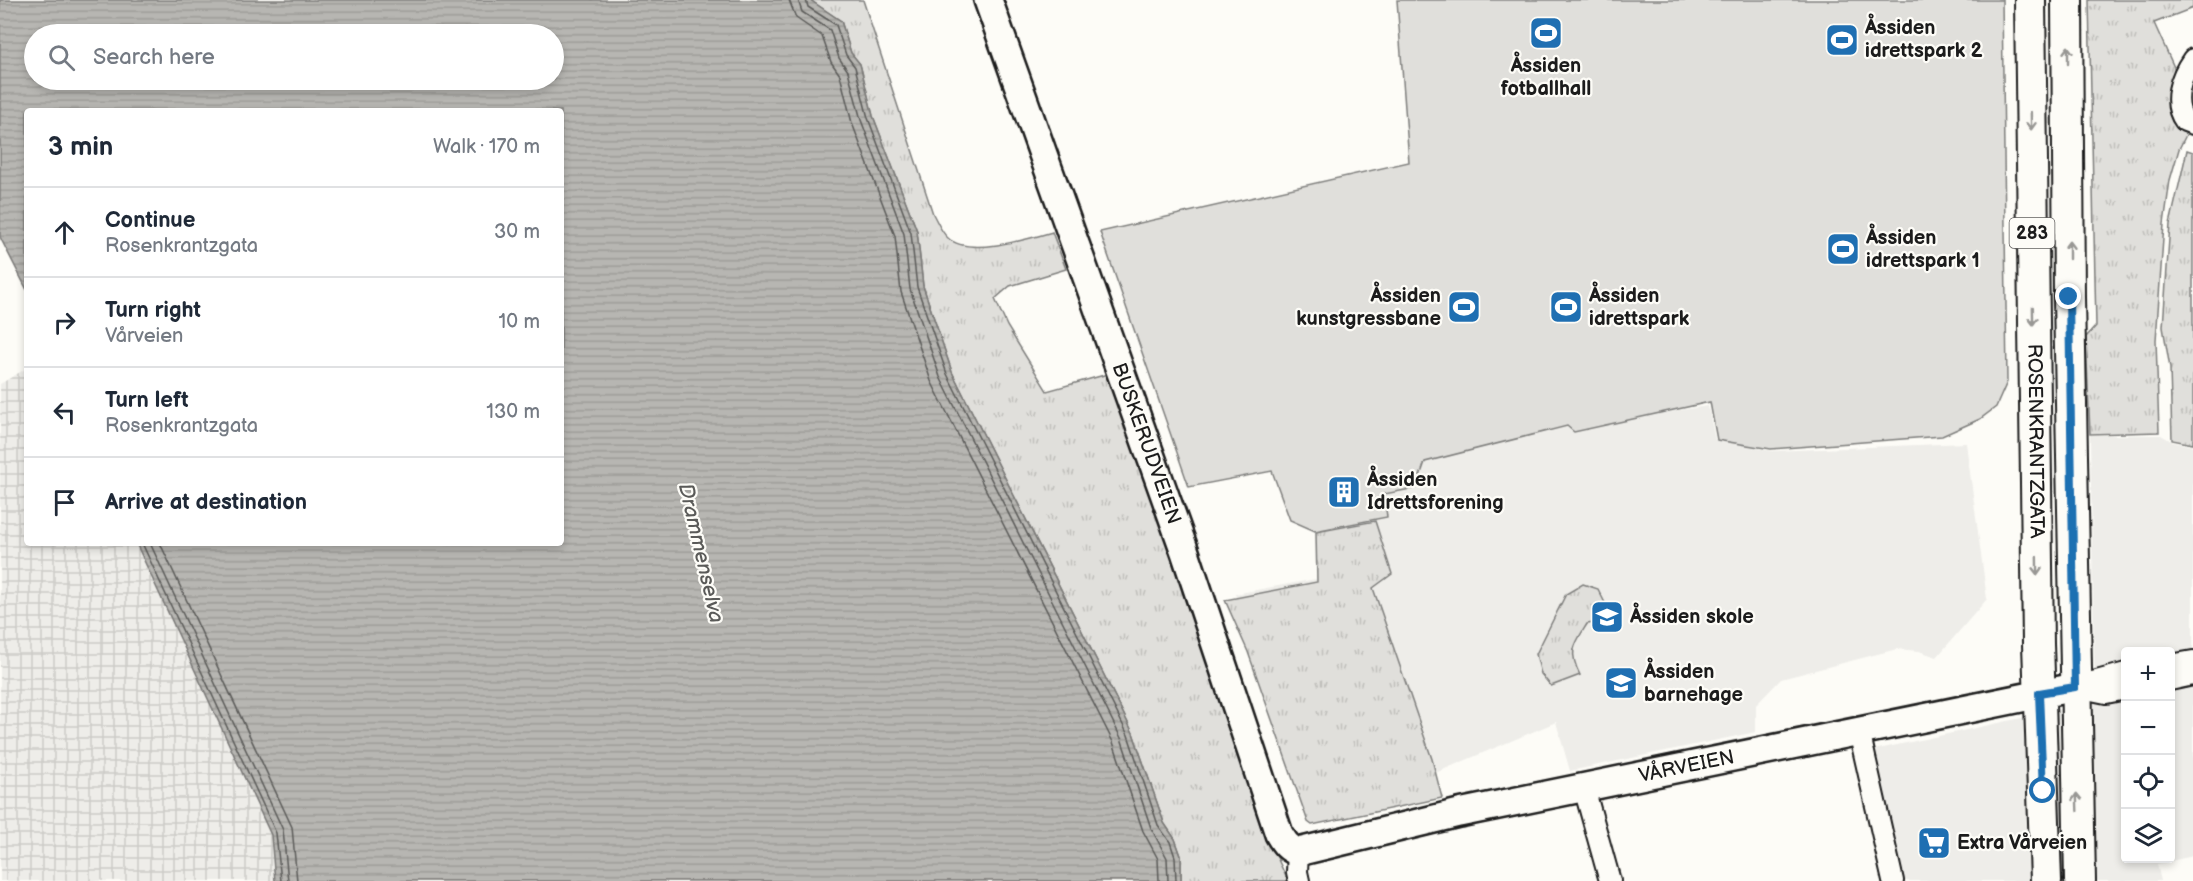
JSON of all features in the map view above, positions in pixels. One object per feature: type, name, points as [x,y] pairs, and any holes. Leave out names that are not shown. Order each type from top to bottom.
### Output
[{"type":"main road","name":"BUSKERUDVEIEN","points":[[988,0],[1185,552],[1279,834],[1286,845],[1299,852]]},
{"type":"main road","name":"ROSENKRANTZGATA","points":[[2030,0],[2039,693],[2046,881]]},
{"type":"main road","name":"ROSENKRANTZGATA","points":[[2067,0],[2075,687],[2080,881]]},
{"type":"main road","name":"VÅRVEIEN","points":[[1299,852],[1460,813],[2075,687]]},
{"type":"street","points":[[2193,59],[2182,78],[2178,103],[2185,121],[2193,124]]},
{"type":"street","points":[[2175,664],[2193,661]]},
{"type":"street","name":"VÅRVEIEN","points":[[2075,687],[2121,674]]},
{"type":"street","points":[[2175,679],[2193,675]]},
{"type":"street","name":"VÅRVEIEN","points":[[2075,687],[2106,693],[2121,690]]},
{"type":"street","points":[[1859,731],[1893,881]]},
{"type":"street","points":[[1584,788],[1610,881]]},
{"type":"street","points":[[1299,852],[1297,872],[1299,881]]},
{"type":"shaded area","points":[[24,370],[24,546],[137,546],[271,835],[275,881],[0,881],[0,384]]},
{"type":"shaded area","name":"Åssiden skole","points":[[1708,406],[1715,439],[1772,451],[1966,443],[1987,599],[1937,657],[1919,651],[1897,649],[1781,679],[1756,705],[1756,732],[1570,771],[1556,722],[1317,823],[1235,594],[1316,579],[1315,531],[1387,517],[1384,494],[1424,462],[1567,426]]},
{"type":"shaded area","points":[[2090,435],[2161,435],[2173,442],[2193,446],[2193,856],[2175,860],[2175,647],[2121,647],[2121,863],[2162,863],[2157,864],[2161,881],[1901,881],[1874,750],[2095,702]]},
{"type":"green space","points":[[810,0],[863,0],[933,214],[948,238],[969,246],[983,246],[1014,242],[1052,232],[1066,269],[1010,286],[995,299],[1007,326],[1047,391],[1108,374],[1249,767],[1275,853],[1288,881],[1181,881],[1181,856],[1175,839],[1164,823],[1133,733],[952,372],[923,286],[917,231],[873,116],[860,64],[851,53],[841,21]]},
{"type":"green space","name":"Åssiden idrettspark","points":[[1397,0],[2002,0],[2007,382],[1996,407],[1980,419],[1942,436],[1771,449],[1717,440],[1710,402],[1574,432],[1567,426],[1425,462],[1416,488],[1384,494],[1387,517],[1315,531],[1290,520],[1272,471],[1189,487],[1100,232],[1409,162]]},
{"type":"green space","points":[[2089,0],[2193,0],[2193,8],[2154,23],[2177,74],[2189,129],[2179,149],[2170,180],[2164,224],[2156,340],[2159,432],[2090,434],[2086,337],[2096,326]]},
{"type":"green space","points":[[2187,150],[2193,152],[2193,444],[2172,440],[2170,368],[2163,327],[2170,224]]},
{"type":"green space","points":[[1375,521],[1392,574],[1373,588],[1432,759],[1442,798],[1312,825],[1308,822],[1248,652],[1225,600],[1317,582],[1316,532]]},
{"type":"green space","points":[[1583,584],[1598,589],[1606,605],[1602,622],[1587,624],[1576,643],[1574,660],[1580,675],[1551,686],[1541,674],[1536,654],[1566,594]]},
{"type":"water","name":"Drammenselva","points":[[0,0],[810,0],[841,21],[851,53],[860,64],[873,116],[917,231],[923,286],[952,372],[1133,733],[1164,823],[1175,839],[1181,856],[1181,881],[275,881],[271,835],[137,546],[564,546],[564,108],[24,108],[24,284],[0,237]]},
{"type":"place","name":"Åssiden fotballhall","points":[[1546,33]]},
{"type":"place","name":"Åssiden idrettspark 2","points":[[1842,40]]},
{"type":"place","name":"Åssiden idrettspark 1","points":[[1843,249]]},
{"type":"place","name":"Åssiden kunstgressbane","points":[[1464,307]]},
{"type":"place","name":"Åssiden idrettspark","points":[[1566,307]]},
{"type":"place","name":"Åssiden Idrettsforening","points":[[1344,492]]},
{"type":"place","name":"Åssiden skole","points":[[1607,617]]},
{"type":"place","name":"Åssiden barnehage","points":[[1621,683]]},
{"type":"place","name":"Extra Vårveien","points":[[1934,843]]},
{"type":"route","points":[[2043,791],[2039,693],[2075,687],[2069,297]]}]
